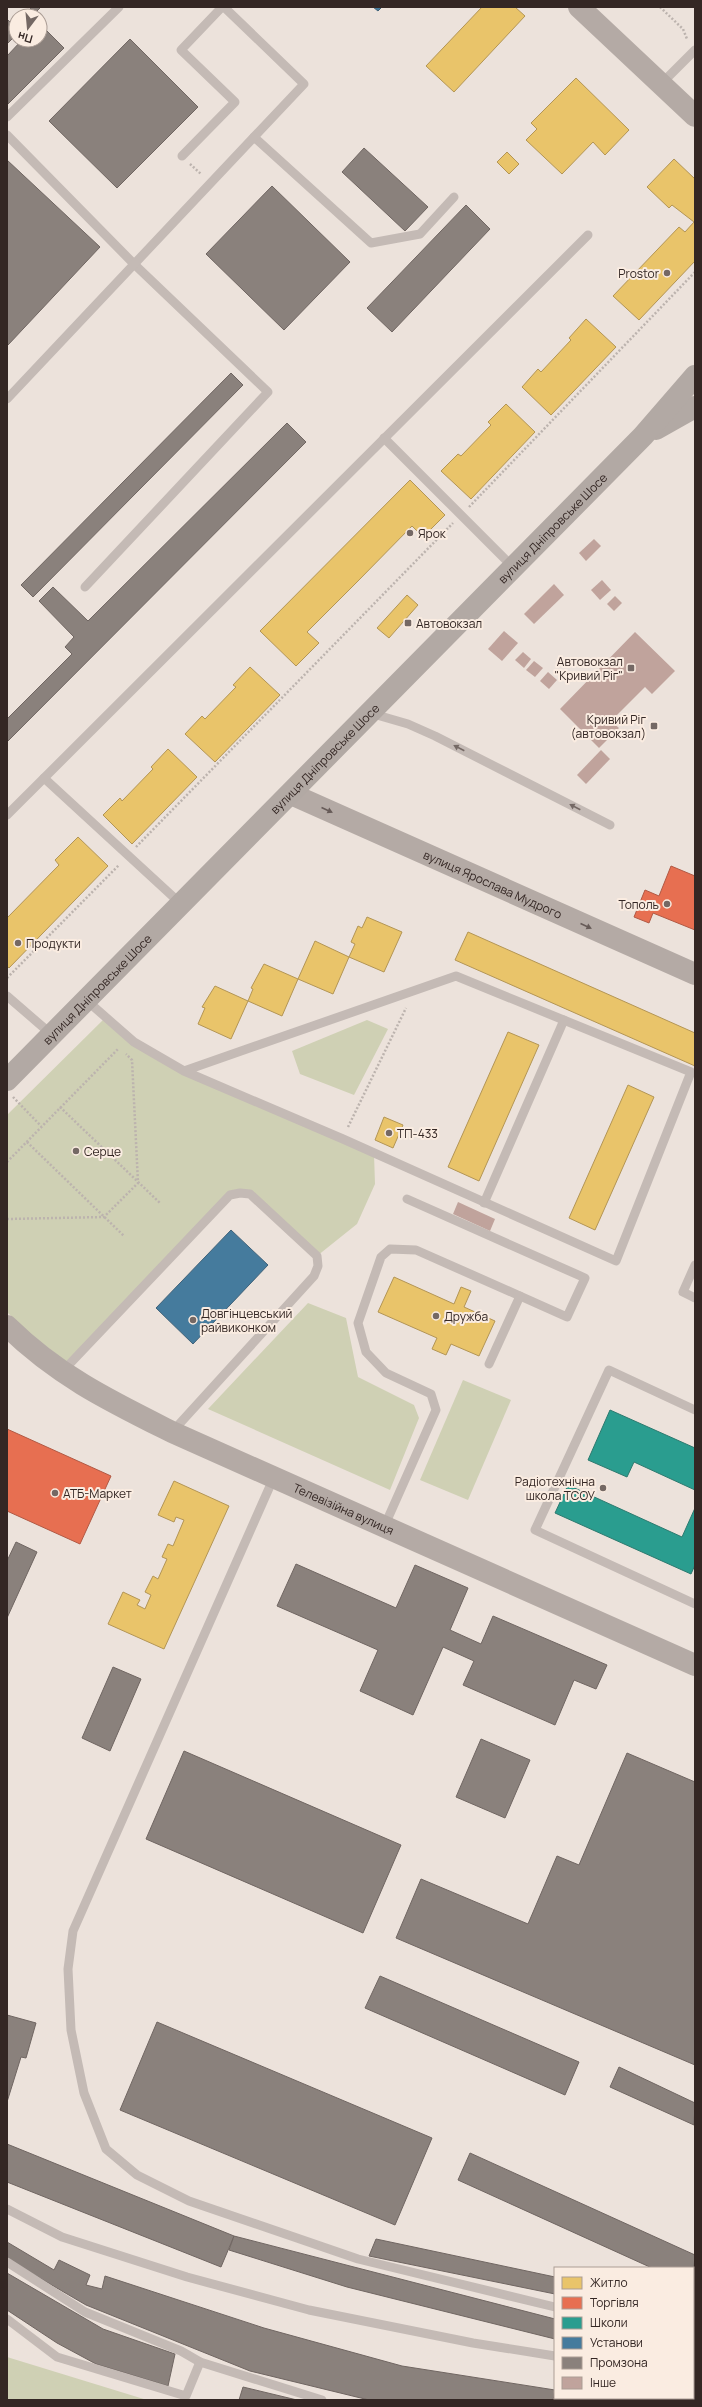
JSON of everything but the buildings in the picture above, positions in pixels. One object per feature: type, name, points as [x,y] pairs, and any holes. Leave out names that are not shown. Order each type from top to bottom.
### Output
[{"type":"main road","points":[[643,436],[695,376]]},
{"type":"main road","points":[[643,436],[695,408]]},
{"type":"main road","name":"вулиця Дніпровське Шосе","points":[[9,1088],[51,1034],[85,999],[291,794],[643,436]]},
{"type":"street","points":[[579,7],[695,116]]},
{"type":"street","name":"вулиця Ярослава Мудрого","points":[[291,794],[695,974]]},
{"type":"street","name":"Телевізійна вулиця","points":[[7,1326],[62,1372],[93,1392],[172,1432],[695,1665]]},
{"type":"lane","points":[[7,117],[119,7]]},
{"type":"lane","points":[[7,398],[304,84],[223,7],[181,50],[235,102],[182,156]]},
{"type":"lane","points":[[661,84],[694,51]]},
{"type":"lane","points":[[7,135],[134,264],[268,392],[85,587]]},
{"type":"lane","points":[[254,137],[371,243],[420,234],[454,197]]},
{"type":"lane","points":[[7,815],[588,235]]},
{"type":"lane","points":[[384,438],[513,567]]},
{"type":"lane","points":[[370,713],[408,724],[435,736],[610,825]]},
{"type":"lane","points":[[44,778],[181,904]]},
{"type":"lane","points":[[85,999],[134,1042],[184,1071],[343,1139],[616,1261],[693,1073],[456,976],[184,1071]]},
{"type":"lane","points":[[7,996],[51,1034]]},
{"type":"lane","points":[[484,1203],[564,1020]]},
{"type":"lane","points":[[62,1372],[230,1194],[250,1194],[317,1256],[318,1266],[314,1276],[172,1432]]},
{"type":"lane","points":[[384,1527],[436,1410],[431,1394],[386,1373],[366,1352],[358,1323],[382,1257],[390,1249],[416,1250],[567,1317],[585,1278],[407,1199]]},
{"type":"lane","points":[[695,1265],[683,1292],[695,1298]]},
{"type":"lane","points":[[489,1364],[520,1296]]},
{"type":"lane","points":[[695,1410],[609,1370],[535,1530],[695,1604]]},
{"type":"lane","points":[[274,1477],[73,1931],[68,1969],[71,2030],[84,2093],[106,2149],[137,2175],[189,2200],[358,2259],[554,2307]]},
{"type":"lane","points":[[7,2209],[62,2237],[202,2282],[308,2310],[473,2343],[554,2356]]},
{"type":"lane","points":[[7,2262],[85,2312],[181,2351],[200,2362],[322,2400]]},
{"type":"lane","points":[[7,2319],[57,2357],[186,2396],[200,2362]]},
{"type":"path","points":[[660,7],[683,29],[694,51]]},
{"type":"path","points":[[182,156],[210,183]]},
{"type":"path","points":[[7,978],[461,515],[694,274]]},
{"type":"path","points":[[343,1139],[414,991]]},
{"type":"path","points":[[7,1162],[119,1047],[132,1060],[138,1183],[104,1217],[7,1220]]},
{"type":"path","points":[[9,1088],[41,1126]]},
{"type":"path","points":[[60,1107],[160,1203]]},
{"type":"path","points":[[26,1142],[124,1236]]},
{"type":"green space","points":[[106,1017],[134,1042],[184,1071],[374,1154],[375,1184],[357,1224],[317,1256],[250,1195],[230,1195],[69,1364],[25,1330],[7,1312],[7,1115]]},
{"type":"green space","points":[[367,1020],[388,1029],[354,1095],[300,1074],[292,1051]]},
{"type":"green space","points":[[308,1303],[346,1318],[358,1377],[414,1405],[419,1418],[390,1490],[208,1409]]},
{"type":"green space","points":[[463,1380],[511,1400],[468,1500],[420,1480]]},
{"type":"green space","points":[[7,2357],[147,2400],[7,2400]]},
{"type":"place","name":"Prostor","points":[[667,273]]},
{"type":"place","name":"Ярок","points":[[410,533]]},
{"type":"place","name":"Автовокзал","points":[[408,623]]},
{"type":"place","name":"Автовокзал \"Кривий Ріг\"","points":[[631,668]]},
{"type":"place","name":"Кривий Ріг (автовокзал)","points":[[654,726]]},
{"type":"place","name":"Тополь","points":[[667,904]]},
{"type":"place","name":"Продукти","points":[[18,943]]},
{"type":"place","name":"ТП-433","points":[[389,1133]]},
{"type":"place","name":"Серце","points":[[76,1151]]},
{"type":"place","name":"Дружба","points":[[436,1316]]},
{"type":"place","name":"Довгінцевський райвиконком","points":[[193,1320]]},
{"type":"place","name":"Радіотехнічна школа ТСОУ","points":[[603,1488]]},
{"type":"place","name":"АТБ-Маркет","points":[[55,1493]]}]
